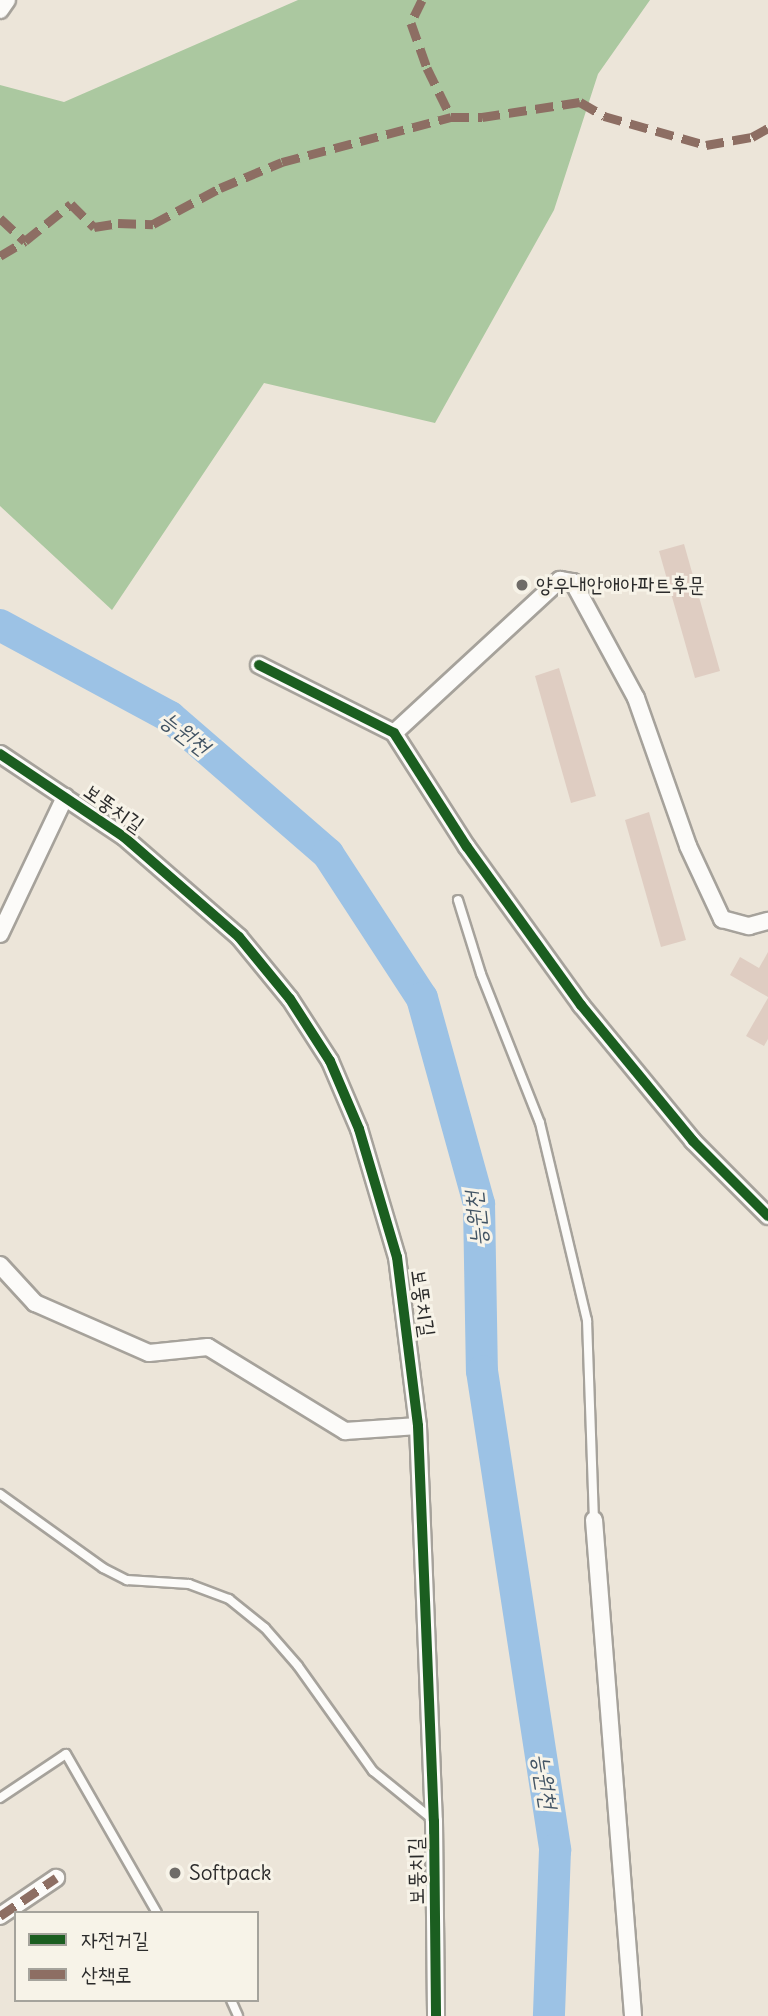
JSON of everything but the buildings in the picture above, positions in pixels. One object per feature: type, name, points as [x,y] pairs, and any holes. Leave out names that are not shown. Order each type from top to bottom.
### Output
[{"type":"street","points":[[0,10],[7,0]]},
{"type":"street","points":[[394,733],[560,580],[573,582],[636,698],[688,846],[722,919],[749,926],[768,922]]},
{"type":"street","points":[[259,665],[394,733],[467,847],[581,1005],[694,1140],[768,1216]]},
{"type":"street","name":"보뚱치길","points":[[0,754],[124,837],[239,937],[290,999],[330,1061],[359,1129],[397,1257],[418,1426],[434,1821],[436,2016]]},
{"type":"street","points":[[0,934],[65,797]]},
{"type":"street","points":[[0,1265],[35,1303],[149,1353],[208,1347],[345,1431],[418,1426]]},
{"type":"street","points":[[594,1520],[633,2016]]},
{"type":"street","points":[[0,1916],[56,1878]]},
{"type":"lane","points":[[458,900],[481,974],[540,1123],[587,1320],[594,1520]]},
{"type":"lane","points":[[0,1494],[103,1569],[127,1580],[189,1584],[229,1599],[265,1628],[298,1666],[373,1771],[434,1821]]},
{"type":"lane","points":[[0,1798],[65,1754],[156,1911]]},
{"type":"green space","points":[[298,0],[650,0],[598,74],[554,210],[435,423],[264,383],[112,610],[0,506],[0,85],[64,102]]},
{"type":"waterway","name":"능원천","points":[[0,625],[170,717],[328,854],[422,998],[479,1204],[482,1371],[555,1850],[549,2016]]},
{"type":"marked path","points":[[422,0],[411,23],[427,68],[451,117]]},
{"type":"marked path","points":[[0,218],[25,241],[71,204],[94,227],[118,223],[153,224],[220,188],[282,162],[451,117],[482,117],[580,102],[604,116],[706,145],[752,137],[768,128]]},
{"type":"marked path","points":[[0,256],[25,241]]},
{"type":"marked path","points":[[0,1916],[56,1878]]},
{"type":"cycle path","points":[[259,665],[394,733],[467,847],[581,1005],[693,1141],[768,1216]]},
{"type":"cycle path","points":[[0,754],[124,837],[239,937],[290,999],[330,1061],[359,1129],[397,1257],[418,1426],[434,1821],[436,2016]]},
{"type":"place","name":"양우내안애아파트후문","points":[[522,585]]},
{"type":"place","name":"Softpack","points":[[175,1873]]}]
